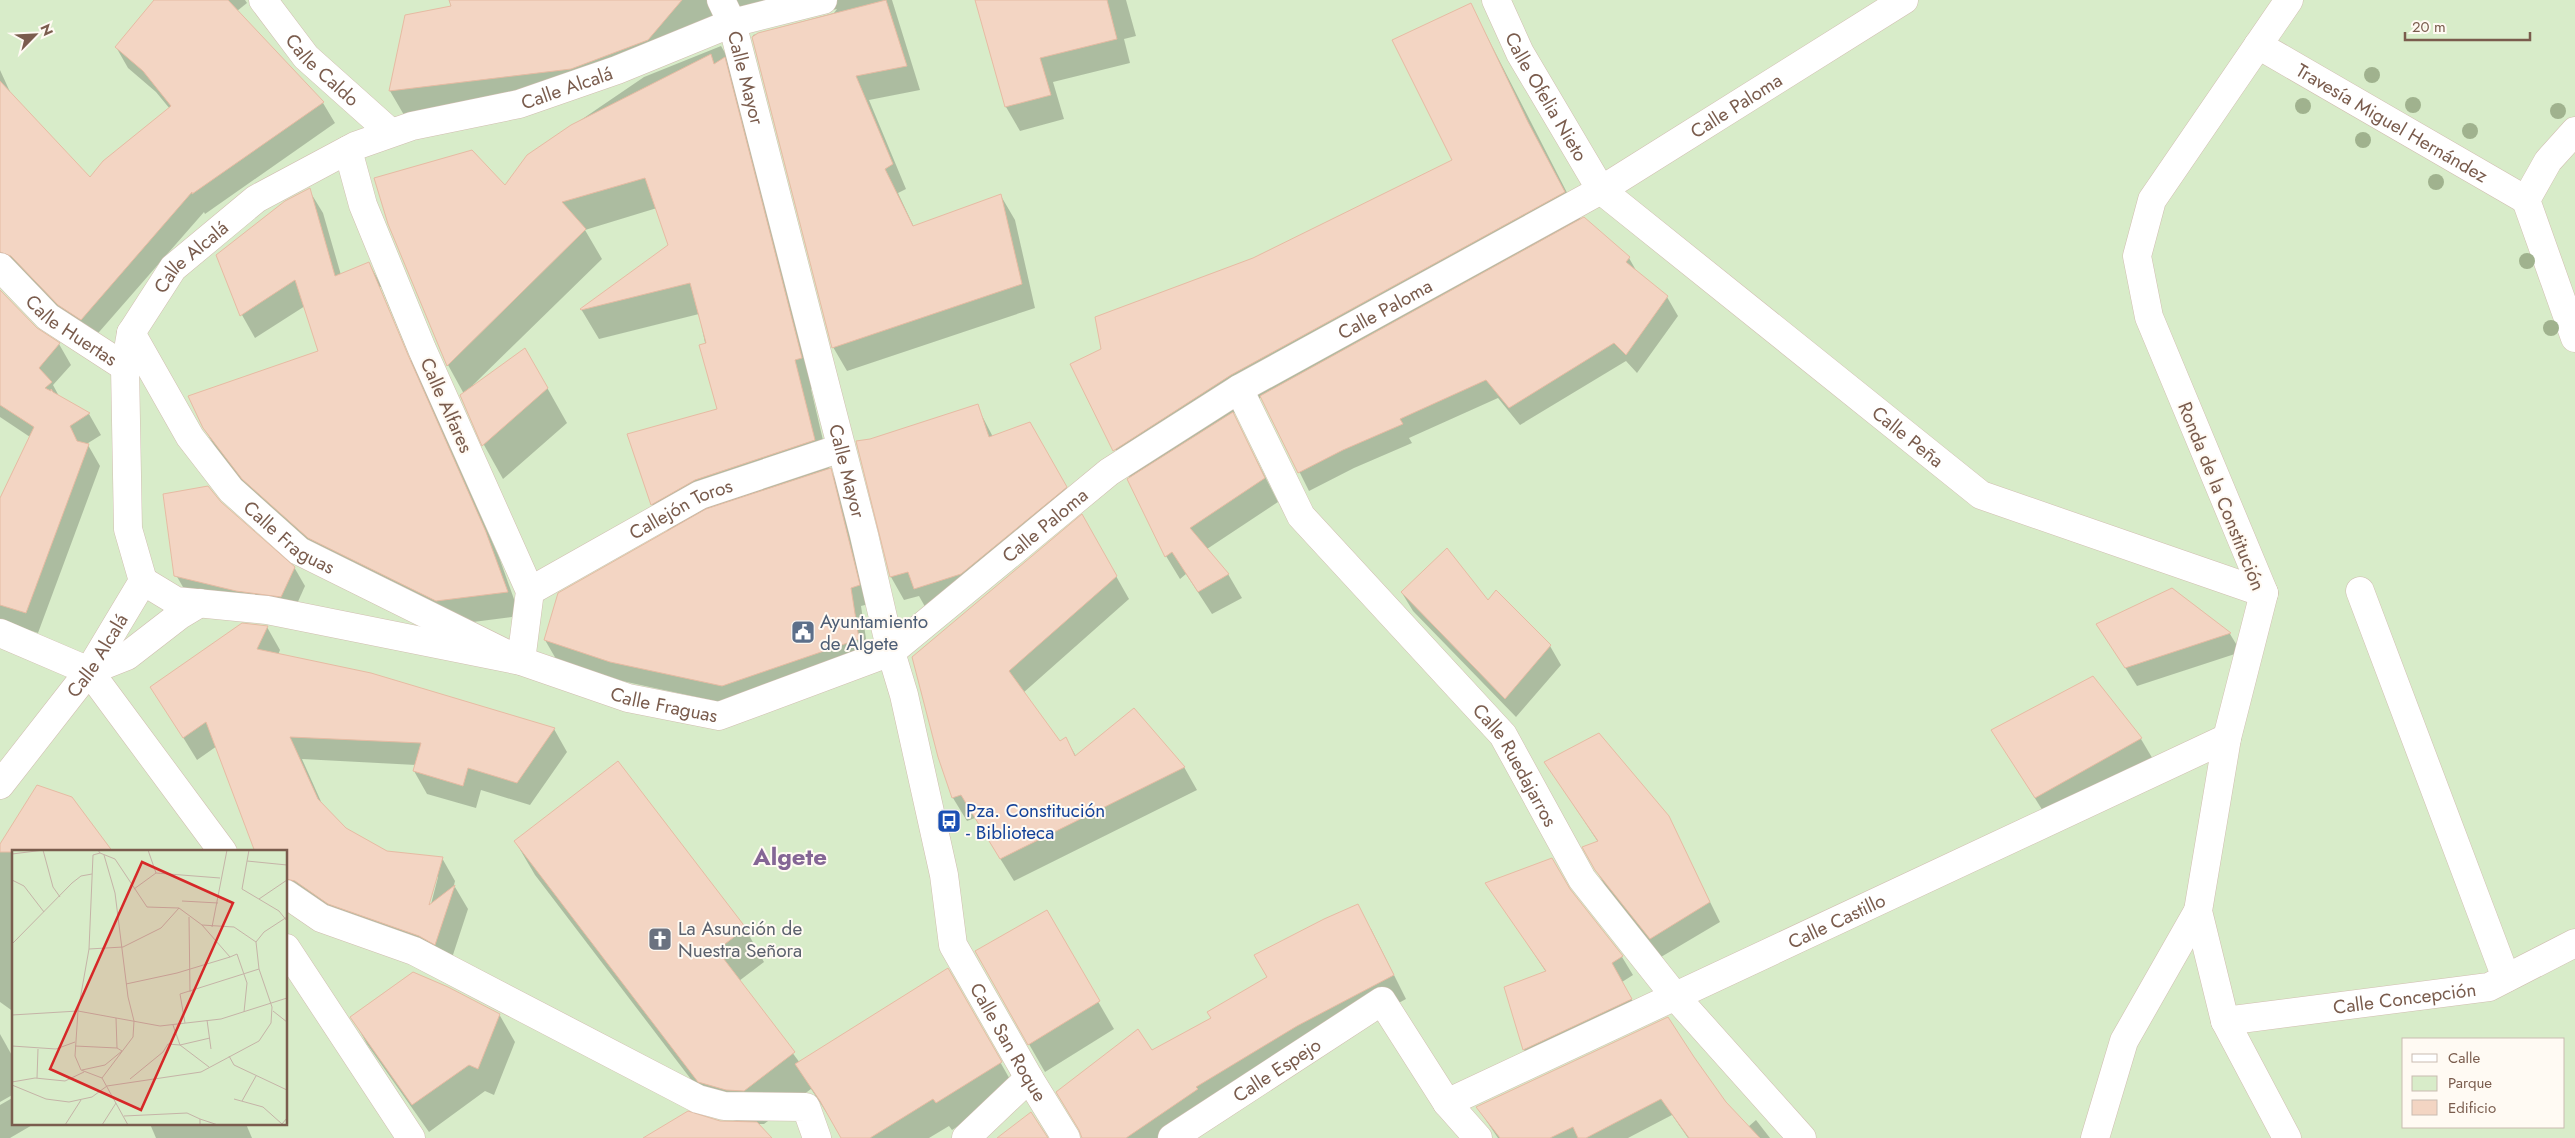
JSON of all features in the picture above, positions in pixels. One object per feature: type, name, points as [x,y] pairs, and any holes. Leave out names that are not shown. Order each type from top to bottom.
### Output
[{"type":"street","name":"Calle Caldo","points":[[263,0],[306,57],[390,132]]},
{"type":"street","name":"Calle Alcalá","points":[[0,785],[89,671],[143,581],[128,529],[126,367],[131,333],[173,268],[256,200],[348,150],[390,132],[519,104],[617,70],[727,11],[823,0]]},
{"type":"street","name":"Calle Ofelia Nieto","points":[[1496,0],[1520,53],[1601,190]]},
{"type":"street","name":"Calle Paloma","points":[[891,652],[1109,472],[1239,389],[1601,190],[1904,0]]},
{"type":"street","name":"Ronda de la Constitución","points":[[2287,1138],[2225,1021],[2198,911],[2227,738],[2264,593],[2149,317],[2137,256],[2152,200],[2288,0]]},
{"type":"street","name":"Calle Mayor","points":[[727,11],[841,448],[891,652],[904,695],[944,875],[953,945]]},
{"type":"street","name":"Travesía Miguel Hernández","points":[[2258,45],[2526,200]]},
{"type":"street","points":[[2575,130],[2548,161],[2526,200],[2575,338]]},
{"type":"street","name":"Calle Alfares","points":[[348,150],[363,205],[422,349],[530,591]]},
{"type":"street","name":"Calle Peña","points":[[1601,190],[1981,496],[2264,593]]},
{"type":"street","name":"Calle Huertas","points":[[0,267],[48,317],[126,367]]},
{"type":"street","name":"Calle Fraguas","points":[[131,333],[190,437],[230,490],[299,551],[520,661],[628,698],[719,716],[891,652]]},
{"type":"street","name":"Calle Ruedajarros","points":[[1239,389],[1301,516],[1503,735],[1582,879],[1674,995],[1802,1138]]},
{"type":"street","name":"Callejón Toros","points":[[530,591],[700,495],[841,448]]},
{"type":"street","name":"Calle Fraguas","points":[[143,581],[176,601],[266,610],[520,661]]},
{"type":"street","points":[[520,661],[530,591]]},
{"type":"street","points":[[2360,591],[2506,978]]},
{"type":"street","points":[[89,671],[127,656],[180,615],[200,603]]},
{"type":"street","points":[[0,633],[89,671],[222,850]]},
{"type":"street","name":"Calle Castillo","points":[[1447,1103],[1674,995],[2227,738]]},
{"type":"street","points":[[288,895],[321,918],[414,951],[698,1099],[724,1106],[806,1107],[817,1138]]},
{"type":"street","points":[[2095,1138],[2124,1041],[2198,911]]},
{"type":"street","name":"Calle Concepción","points":[[2225,1021],[2489,987],[2575,943]]},
{"type":"street","name":"Calle San Roque","points":[[953,945],[1029,1078],[1066,1138]]},
{"type":"street","points":[[288,951],[411,1138]]},
{"type":"street","name":"Calle Espejo","points":[[1172,1138],[1382,1001],[1447,1103]]},
{"type":"street","points":[[966,1138],[1029,1078]]},
{"type":"street","points":[[1447,1103],[1478,1138]]},
{"type":"green space","points":[[0,0],[2575,0],[2575,1138],[0,1138]]},
{"type":"building","points":[[154,0],[228,0],[324,102],[192,194],[192,192],[81,320],[58,305],[11,256],[0,252],[0,81],[90,177],[103,161],[171,106],[143,71],[115,47]]},
{"type":"building","points":[[449,0],[682,0],[648,40],[571,69],[389,91],[405,15],[451,6]]},
{"type":"building","points":[[886,0],[907,66],[856,76],[893,164],[885,169],[913,226],[1001,194],[1022,284],[832,348],[752,37],[758,33]]},
{"type":"building","points":[[975,0],[1107,0],[1117,39],[1040,58],[1051,95],[1005,107]]},
{"type":"building","points":[[1471,3],[1528,122],[1565,192],[1231,375],[1113,451],[1070,364],[1101,349],[1095,317],[1253,258],[1452,160],[1392,40]]},
{"type":"building","points":[[711,54],[714,64],[725,57],[802,358],[795,360],[815,440],[695,480],[651,505],[627,434],[717,409],[699,345],[706,343],[690,283],[580,309],[668,245],[645,178],[562,202],[586,229],[447,366],[388,224],[374,178],[472,150],[505,185],[527,155],[571,125]]},
{"type":"building","points":[[310,188],[335,276],[369,262],[486,532],[508,592],[436,601],[308,538],[242,479],[203,428],[188,396],[318,351],[295,280],[240,316],[216,255],[285,201]]},
{"type":"building","points":[[1584,217],[1630,257],[1626,262],[1668,296],[1626,355],[1614,343],[1509,408],[1486,380],[1400,419],[1403,424],[1343,450],[1298,473],[1260,396]]},
{"type":"building","points":[[0,290],[37,328],[60,343],[39,368],[52,382],[45,388],[51,391],[51,389],[53,392],[90,413],[70,426],[77,441],[89,444],[26,613],[0,605],[0,498],[34,427],[0,405]]},
{"type":"building","points":[[525,348],[548,388],[482,446],[460,395]]},
{"type":"building","points":[[978,404],[989,437],[1030,422],[1067,487],[961,574],[914,589],[908,572],[890,577],[856,441],[870,439]]},
{"type":"building","points":[[1233,412],[1265,478],[1190,528],[1229,574],[1198,592],[1172,552],[1165,557],[1127,479]]},
{"type":"building","points":[[831,468],[860,585],[851,588],[859,639],[722,686],[610,662],[544,640],[558,593],[706,509]]},
{"type":"building","points":[[208,486],[221,502],[295,567],[281,597],[236,591],[174,576],[163,494]]},
{"type":"building","points":[[1082,514],[1117,576],[1009,671],[1060,741],[1066,737],[1075,756],[1134,708],[1185,767],[1000,859],[961,795],[952,798],[938,757],[912,657]]},
{"type":"building","points":[[1447,548],[1488,600],[1496,590],[1551,645],[1505,699],[1401,592]]},
{"type":"building","points":[[2172,588],[2231,633],[2125,668],[2096,624]]},
{"type":"building","points":[[242,623],[268,626],[257,649],[371,673],[555,728],[517,783],[468,768],[463,786],[413,771],[421,743],[290,737],[318,799],[346,828],[387,851],[443,857],[429,905],[455,885],[435,945],[419,936],[328,904],[295,881],[288,879],[288,850],[254,850],[206,722],[183,738],[150,687]]},
{"type":"building","points":[[2093,676],[2142,738],[2035,798],[1991,730]]},
{"type":"building","points":[[1599,733],[1669,816],[1710,902],[1650,939],[1595,870],[1582,847],[1598,841],[1544,762]]},
{"type":"building","name":"La Asunción de Nuestra Señora","points":[[618,761],[746,928],[717,950],[795,1052],[744,1091],[726,1090],[698,1082],[514,841]]},
{"type":"building","points":[[37,785],[72,797],[112,850],[12,850],[12,852],[0,852],[0,844]]},
{"type":"building","points":[[1552,858],[1570,889],[1623,956],[1612,963],[1632,999],[1523,1050],[1504,987],[1546,971],[1485,883]]},
{"type":"building","points":[[1358,904],[1394,975],[1297,1026],[1196,1087],[1198,1089],[1126,1138],[1082,1138],[1056,1092],[1138,1029],[1152,1050],[1211,1018],[1207,1012],[1267,977],[1254,955],[1324,919]]},
{"type":"building","points":[[1047,910],[1100,1001],[1028,1045],[975,951]]},
{"type":"building","points":[[948,968],[1002,1062],[936,1103],[933,1099],[870,1138],[841,1138],[820,1101],[795,1064]]},
{"type":"building","points":[[413,972],[448,987],[500,1014],[478,1069],[469,1065],[412,1105],[350,1017]]},
{"type":"building","points":[[1668,1017],[1726,1102],[1760,1138],[1689,1138],[1661,1099],[1586,1138],[1578,1138],[1573,1127],[1550,1138],[1500,1138],[1476,1107]]},
{"type":"building","points":[[688,1111],[720,1121],[757,1122],[772,1138],[643,1138]]},
{"type":"building","points":[[1031,1112],[1048,1138],[997,1138]]},
{"type":"place","name":"Ayuntamiento de Algete","points":[[803,632]]},
{"type":"place","name":"Pza. Constitución - Biblioteca","points":[[949,821]]},
{"type":"place","name":"La Asunción de Nuestra Señora","points":[[660,939]]},
{"type":"district","name":"Algete","points":[[790,857]]}]
